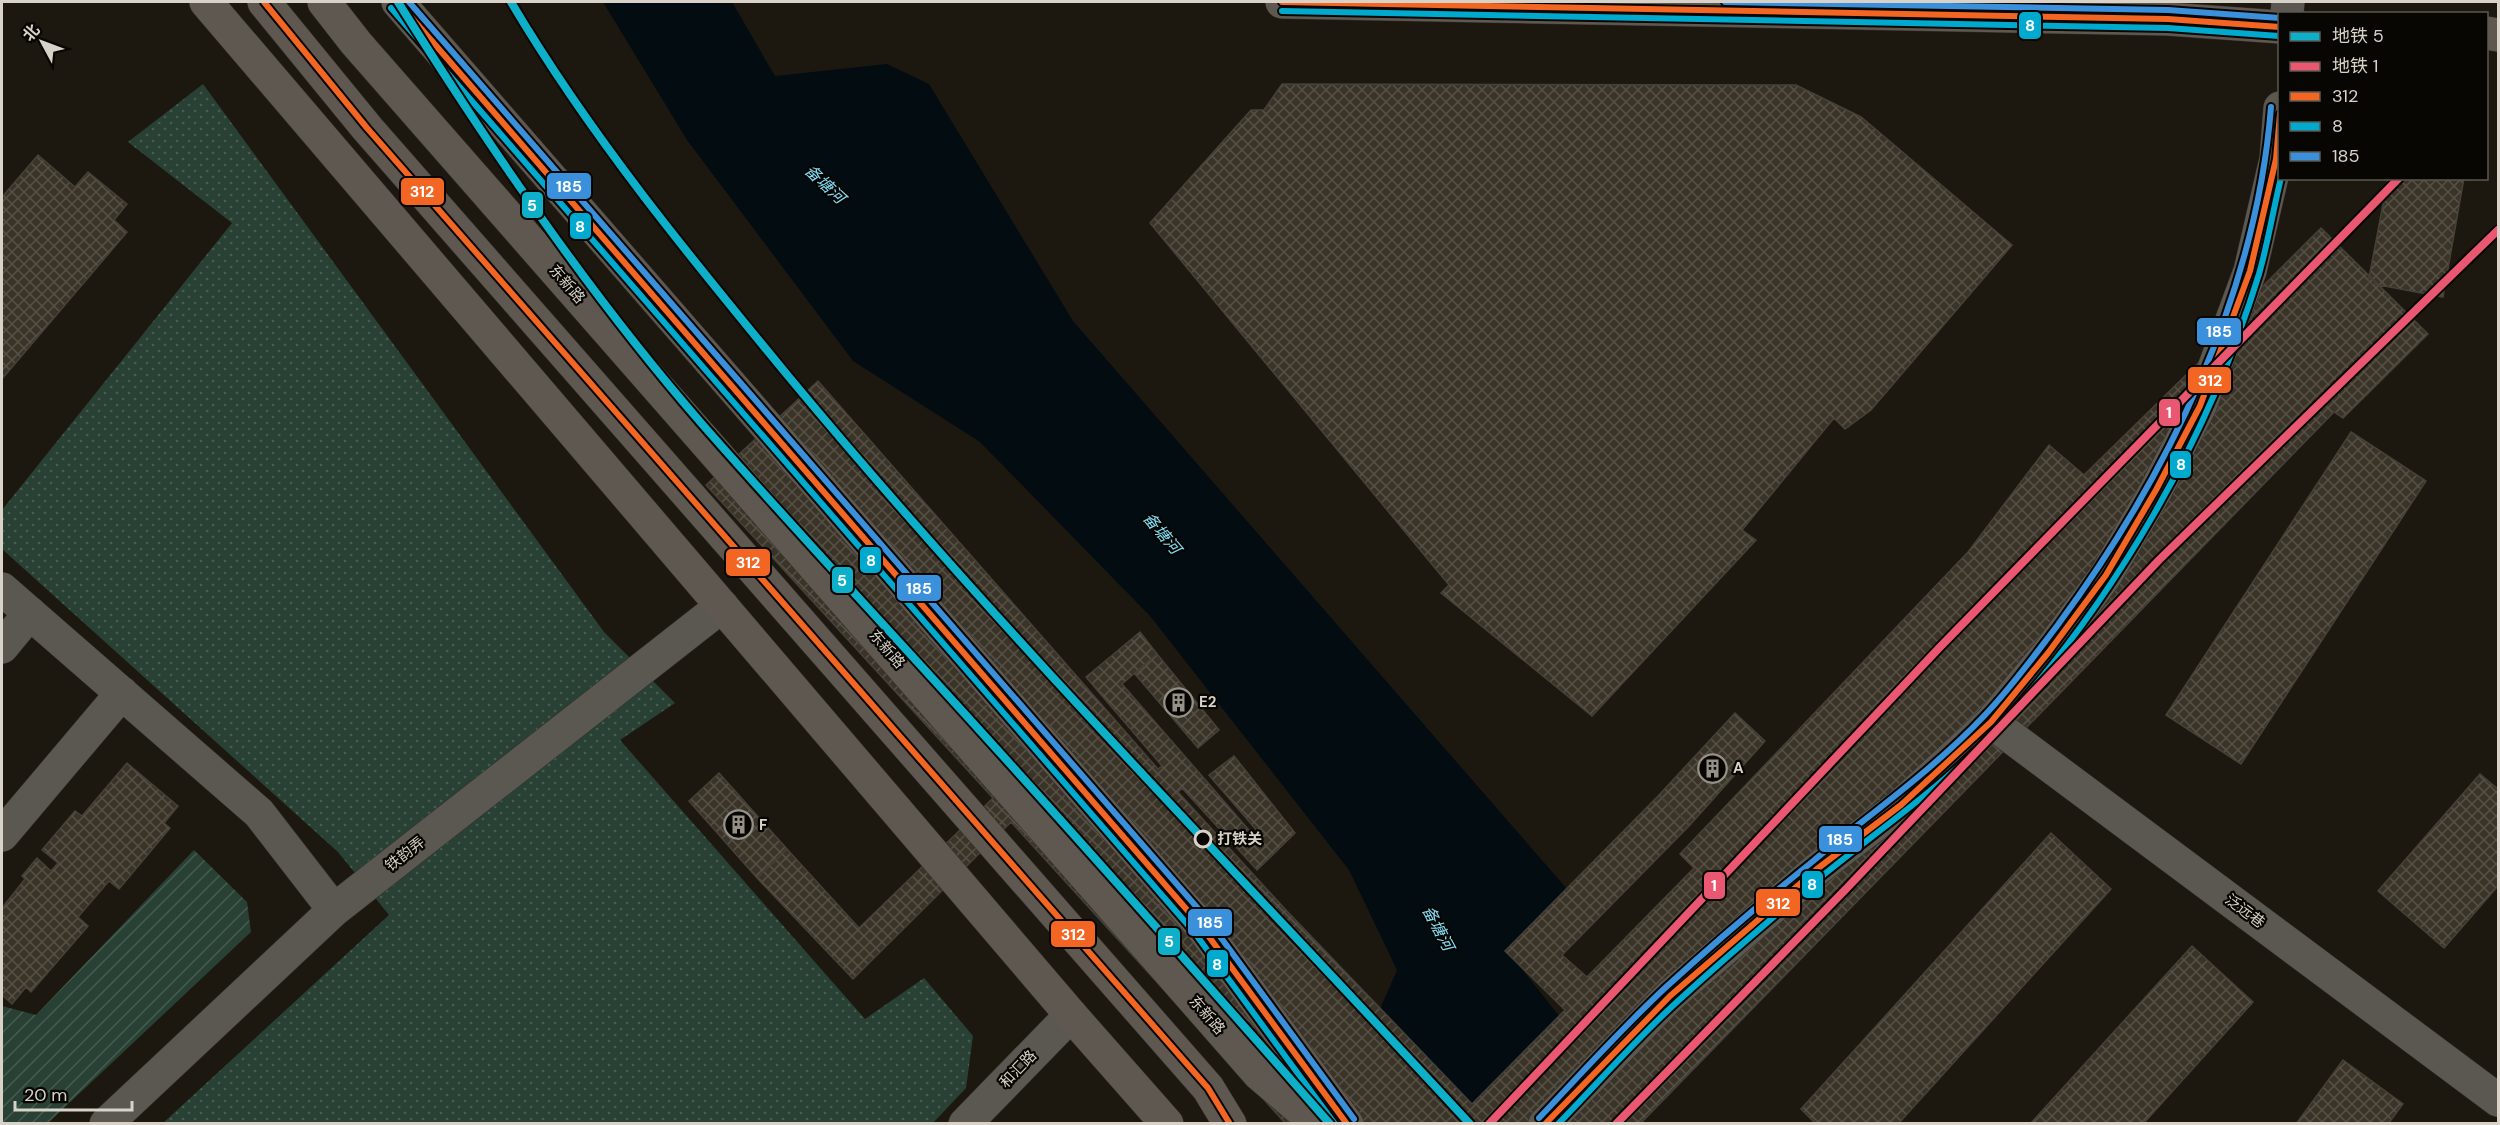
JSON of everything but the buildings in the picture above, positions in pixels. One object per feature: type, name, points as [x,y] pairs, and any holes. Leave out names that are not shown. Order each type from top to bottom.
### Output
[{"type":"main road","points":[[206,2],[1071,1015],[1167,1124]]},
{"type":"main road","points":[[264,2],[367,128],[1208,1088],[1230,1124]]},
{"type":"main road","name":"东新路","points":[[324,2],[356,43],[1259,1074],[1318,1124]]},
{"type":"main road","points":[[398,2],[1201,926],[1347,1124]]},
{"type":"main road","points":[[1282,2],[2168,19],[2278,27]]},
{"type":"street","points":[[1545,1124],[1670,996],[1817,869],[1900,805],[1991,722],[2048,653],[2106,575],[2156,490],[2200,406],[2250,271],[2276,159],[2278,134]]},
{"type":"street","points":[[2,589],[259,813],[334,910]]},
{"type":"street","name":"铁韵弄","points":[[106,1124],[334,910],[722,606]]},
{"type":"street","points":[[2,648],[30,613]]},
{"type":"street","points":[[2,835],[122,693]]},
{"type":"street","name":"泛远巷","points":[[1991,722],[2499,1100]]},
{"type":"street","name":"和汇路","points":[[965,1124],[1071,1015]]},
{"type":"green space","points":[[203,84],[604,632],[675,703],[620,740],[865,1019],[924,978],[973,1036],[966,1088],[932,1124],[163,1123],[389,915],[338,852],[2,549],[2,510],[232,223],[128,142]]},
{"type":"green space","points":[[194,850],[247,902],[251,932],[48,1123],[2,1123],[2,1006],[36,1015]]},
{"type":"water","name":"备塘河","points":[[603,2],[732,2],[775,76],[887,64],[929,84],[1073,321],[1567,889],[1510,954],[1644,1123],[1452,1123],[1374,1023],[1397,970],[1349,870],[1150,616],[980,442],[853,361],[687,140]]},
{"type":"metro line","name":"5","points":[[398,2],[468,111],[542,219],[660,375],[1201,977],[1330,1124]]},
{"type":"metro line","name":"5","points":[[511,2],[574,101],[643,195],[752,332],[871,473],[1124,755],[1470,1124]]},
{"type":"metro line","name":"1","points":[[1489,1124],[1940,647],[2397,180]]},
{"type":"metro line","name":"1","points":[[1616,1124],[1846,889],[2159,560],[2498,230]]},
{"type":"transit line","name":"312","points":[[264,2],[367,128],[1208,1088],[1230,1124]]},
{"type":"transit line","name":"312","points":[[398,2],[1201,926],[1347,1124]]},
{"type":"transit line","name":"185","points":[[409,2],[1208,920],[1354,1119]]},
{"type":"transit line","name":"312","points":[[1282,2],[2168,19],[2278,27]]},
{"type":"transit line","name":"185","points":[[1725,2],[2168,10],[2278,18]]},
{"type":"transit line","name":"8","points":[[391,8],[1194,932],[1335,1124]]},
{"type":"transit line","name":"8","points":[[1282,11],[2168,28],[2278,36]]},
{"type":"transit line","name":"185","points":[[1539,1118],[1665,988],[1756,908],[1922,774],[1964,736],[2004,694],[2057,626],[2135,508],[2170,445],[2200,381],[2226,314],[2247,246],[2262,177],[2271,107]]},
{"type":"transit line","name":"312","points":[[1545,1124],[1670,996],[1817,869],[1901,805],[1991,722],[2048,653],[2106,575],[2156,490],[2200,406],[2250,271],[2276,159],[2278,136]]},
{"type":"transit line","name":"8","points":[[1558,1124],[1647,1030],[1695,985],[1803,892],[1913,805],[1979,748],[2042,677],[2082,625],[2154,514],[2213,397],[2238,336],[2259,274],[2281,180]]},
{"type":"place","name":"E2","points":[[1178,702]]},
{"type":"place","name":"A","points":[[1712,768]]},
{"type":"place","name":"F","points":[[738,825]]},
{"type":"place","name":"打铁关","points":[[1203,839]]}]
